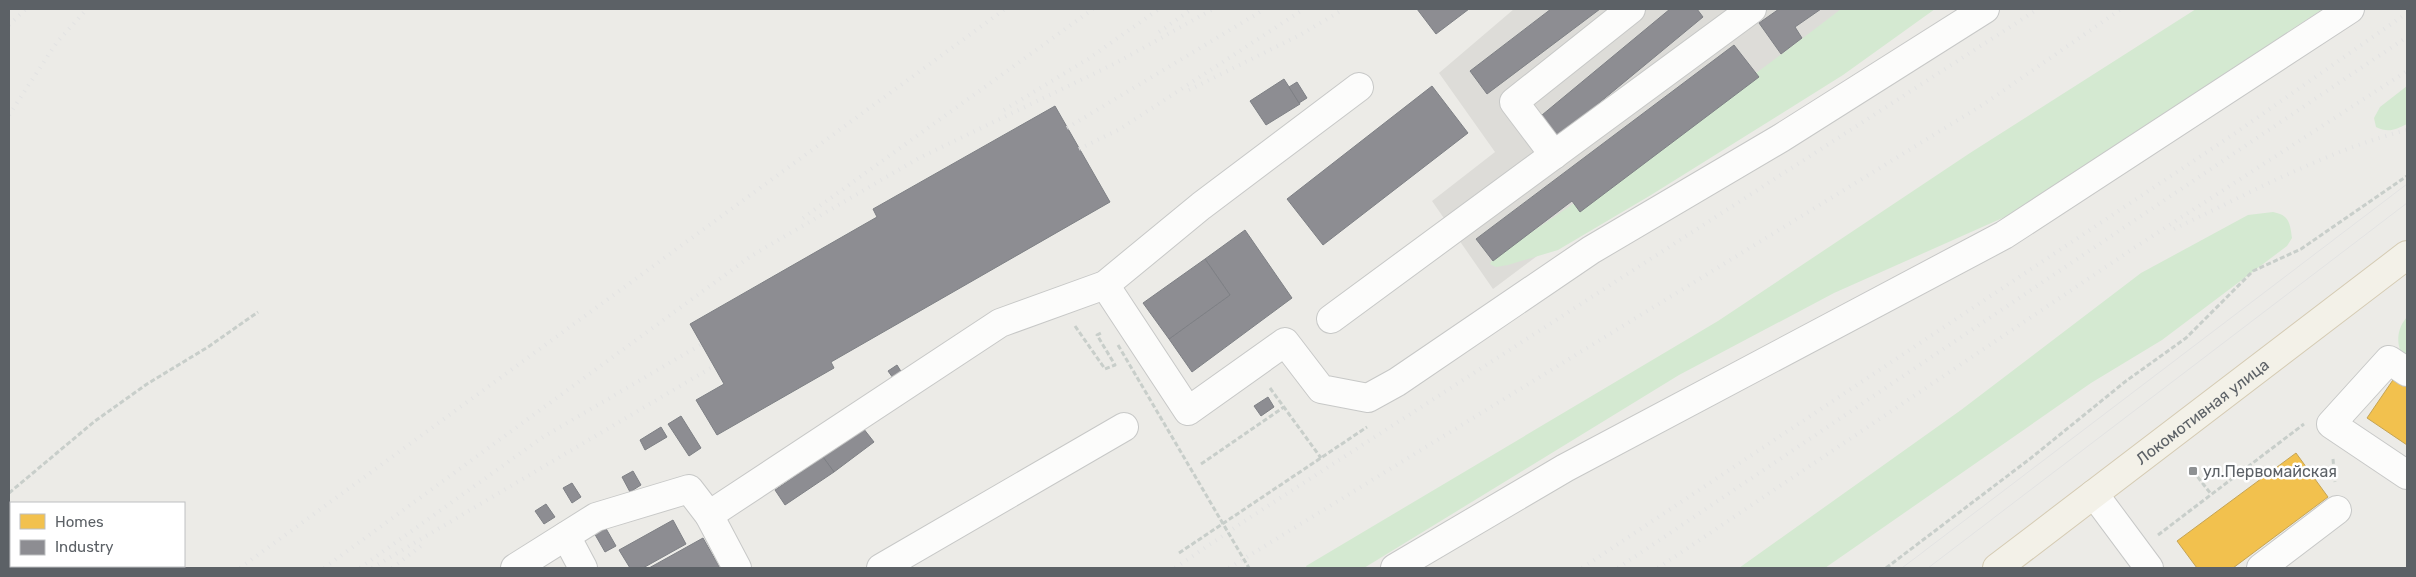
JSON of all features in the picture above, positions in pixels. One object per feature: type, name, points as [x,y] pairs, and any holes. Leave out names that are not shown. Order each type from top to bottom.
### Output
[{"type":"main road","name":"Локомотивная улица","points":[[1997,568],[2407,255]]},
{"type":"street","points":[[1554,155],[1514,102],[1631,9]]},
{"type":"street","points":[[1106,285],[1188,411],[1285,342],[1321,389],[1368,398],[1397,382],[1591,250],[1781,138],[1985,9]]},
{"type":"street","points":[[1395,568],[1565,468],[2004,235],[2350,9]]},
{"type":"street","points":[[1331,319],[1750,10]]},
{"type":"street","points":[[709,515],[1000,323],[1106,285],[1201,206],[1359,87]]},
{"type":"street","points":[[2407,372],[2389,360],[2320,422],[2407,475]]},
{"type":"street","points":[[881,568],[1124,427]]},
{"type":"street","points":[[515,568],[596,517],[689,489],[709,515],[737,568]]},
{"type":"street","points":[[2094,494],[2142,560]]},
{"type":"street","points":[[2261,568],[2337,510]]},
{"type":"street","points":[[566,536],[583,568]]},
{"type":"path","points":[[1886,568],[2031,458],[2126,381],[2186,338],[2253,272],[2301,249],[2407,176]]},
{"type":"path","points":[[1059,302],[1105,369],[1115,365]]},
{"type":"path","points":[[9,493],[110,410],[147,384],[208,347],[258,312]]},
{"type":"path","points":[[1118,345],[1249,568]]},
{"type":"path","points":[[1253,365],[1322,458]]},
{"type":"path","points":[[1201,464],[1284,407]]},
{"type":"path","points":[[1179,553],[1375,422]]},
{"type":"path","points":[[2142,560],[2211,494],[2320,422],[2337,510]]},
{"type":"path","points":[[2194,471],[2211,494]]},
{"type":"shaded area","points":[[1514,9],[1867,9],[1493,289],[1432,201],[1495,152],[1439,73]]},
{"type":"green space","points":[[1841,9],[1935,9],[1843,75],[1651,195],[1558,250],[1508,265],[1496,267],[1490,264],[1493,258],[1582,198],[1756,74]]},
{"type":"green space","points":[[2196,9],[2323,9],[2007,216],[1834,293],[1679,375],[1364,568],[1307,568],[1306,566],[1718,321],[1970,153]]},
{"type":"green space","points":[[2407,86],[2407,124],[2392,130],[2376,127],[2374,118],[2380,107]]},
{"type":"green space","points":[[2273,212],[2282,215],[2288,221],[2292,238],[2287,246],[2162,340],[2091,383],[1825,568],[1739,568],[1961,410],[2141,273],[2248,215]]},
{"type":"green space","points":[[2407,317],[2407,367],[2399,348],[2398,335]]},
{"type":"building: Homes","points":[[2397,374],[2407,380],[2407,445],[2367,418]]},
{"type":"building: Homes","points":[[2296,453],[2328,497],[2233,568],[2197,568],[2177,541]]},
{"type":"building: Industry","points":[[1417,9],[1469,9],[1436,34]]},
{"type":"building: Industry","points":[[1551,9],[1600,9],[1487,94],[1470,71]]},
{"type":"building: Industry","points":[[1670,9],[1697,9],[1703,17],[1553,141],[1536,120]]},
{"type":"building: Industry","points":[[1779,9],[1821,9],[1795,27],[1802,38],[1781,54],[1759,23]]},
{"type":"building: Industry","points":[[1734,45],[1759,77],[1580,212],[1572,201],[1493,261],[1476,239]]},
{"type":"building: Industry","points":[[1284,79],[1300,104],[1266,125],[1250,101]]},
{"type":"building: Industry","points":[[1297,82],[1307,98],[1299,103],[1289,87]]},
{"type":"building: Industry","points":[[1432,86],[1468,133],[1323,245],[1287,199]]},
{"type":"building: Industry","points":[[1055,106],[1110,202],[831,362],[834,368],[717,435],[696,400],[724,384],[690,324],[877,217],[873,209]]},
{"type":"building: Industry","points":[[1245,230],[1292,298],[1192,372],[1169,339],[1230,295],[1205,259]]},
{"type":"building: Industry","points":[[1205,259],[1230,295],[1169,339],[1143,303]]},
{"type":"building: Industry","points":[[897,365],[902,373],[893,378],[888,371]]},
{"type":"building: Industry","points":[[1268,397],[1274,407],[1261,416],[1254,406]]},
{"type":"building: Industry","points":[[681,416],[701,448],[689,456],[668,424]]},
{"type":"building: Industry","points":[[661,427],[667,437],[645,450],[640,440]]},
{"type":"building: Industry","points":[[863,428],[874,442],[834,472],[823,457]]},
{"type":"building: Industry","points":[[823,457],[834,472],[785,505],[775,490]]},
{"type":"building: Industry","points":[[633,471],[641,485],[630,492],[622,477]]},
{"type":"building: Industry","points":[[572,483],[581,497],[572,503],[563,488]]},
{"type":"building: Industry","points":[[546,504],[555,517],[544,524],[535,511]]},
{"type":"building: Industry","points":[[673,520],[686,544],[643,568],[630,568],[619,550]]},
{"type":"building: Industry","points":[[604,525],[616,546],[605,552],[593,531]]},
{"type":"building: Industry","points":[[703,538],[720,568],[649,568]]},
{"type":"tram line","points":[[1902,568],[2407,184]]},
{"type":"tram line","points":[[1928,568],[2407,203]]},
{"type":"railway","points":[[9,25],[26,9]]},
{"type":"railway","points":[[9,115],[57,42],[87,9]]},
{"type":"railway","points":[[240,568],[1005,9]]},
{"type":"railway","points":[[803,218],[1093,9]]},
{"type":"railway","points":[[1004,110],[1088,59],[1159,9]]},
{"type":"railway","points":[[1159,32],[1192,9]]},
{"type":"railway","points":[[324,568],[751,256],[919,158],[1116,63],[1213,9]]},
{"type":"railway","points":[[1067,128],[1265,9]]},
{"type":"railway","points":[[1079,149],[1120,129],[1304,9]]},
{"type":"railway","points":[[1189,90],[1300,35],[1344,9]]},
{"type":"railway","points":[[1175,568],[1243,522],[2038,9]]},
{"type":"railway","points":[[1229,568],[1984,104],[2121,9]]},
{"type":"railway","points":[[1582,568],[2234,134],[2407,13]]},
{"type":"railway","points":[[1618,568],[2407,37]]},
{"type":"railway","points":[[1658,568],[2134,248],[2407,71]]},
{"type":"railway","points":[[2174,229],[2318,161],[2407,130]]},
{"type":"railway","points":[[360,568],[543,437],[702,344]]},
{"type":"railway","points":[[372,568],[714,366]]},
{"type":"railway","points":[[392,568],[421,546]]},
{"type":"place","name":"ул.Первомайская","points":[[2193,471]]}]
